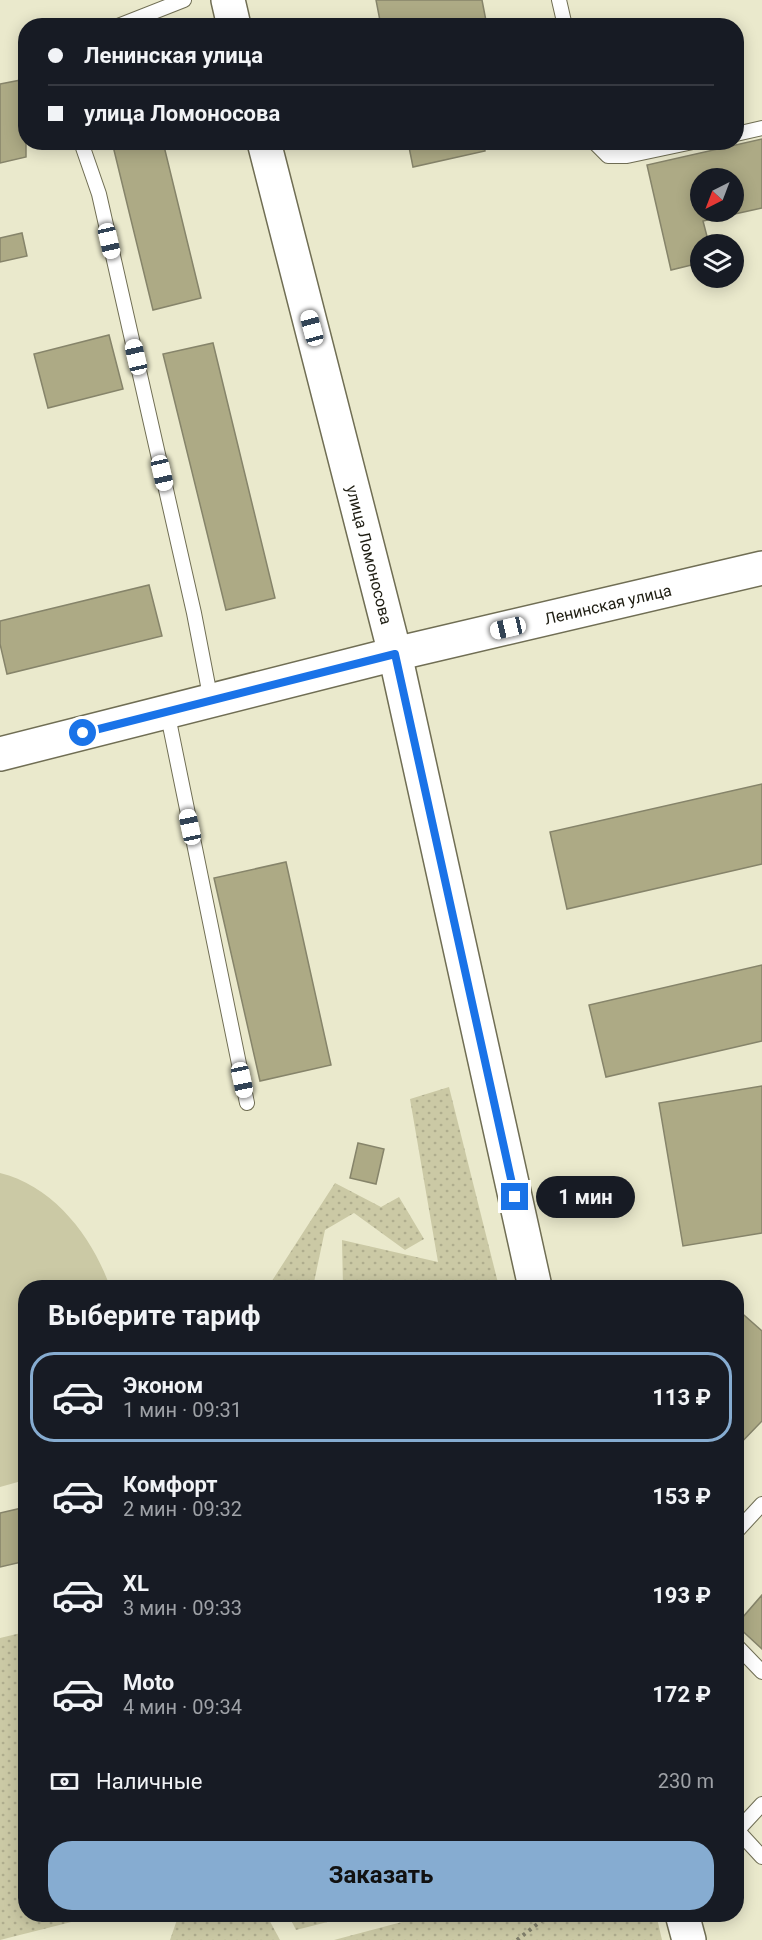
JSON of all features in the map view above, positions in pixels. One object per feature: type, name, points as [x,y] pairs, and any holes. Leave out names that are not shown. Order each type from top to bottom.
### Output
[{"type":"main road","points":[[228,0],[232,18]]},
{"type":"main road","name":"улица Ломоносова","points":[[266,150],[395,654],[533,1280]]},
{"type":"main road","name":"Ленинская улица","points":[[0,754],[395,654],[762,568]]},
{"type":"main road","points":[[684,1922],[689,1940]]},
{"type":"lane","points":[[138,18],[184,0]]},
{"type":"lane","points":[[559,0],[563,18]]},
{"type":"lane","points":[[744,132],[762,128]]},
{"type":"lane","points":[[83,150],[104,217],[194,613],[211,701]]},
{"type":"lane","points":[[602,150],[608,156],[627,156],[655,150]]},
{"type":"lane","points":[[167,711],[247,1104]]},
{"type":"lane","points":[[744,1523],[762,1504]]},
{"type":"lane","points":[[744,1654],[762,1672]]},
{"type":"lane","points":[[744,1824],[762,1804]]},
{"type":"lane","points":[[744,1839],[762,1857]]},
{"type":"path","points":[[517,1940],[540,1922]]},
{"type":"shaded area","points":[[449,1087],[497,1280],[343,1280],[342,1240],[438,1262],[410,1099]]},
{"type":"shaded area","points":[[0,1173],[38,1189],[69,1216],[93,1250],[107,1280],[18,1280],[18,1482],[0,1487]]},
{"type":"shaded area","points":[[335,1183],[381,1207],[399,1197],[424,1239],[405,1250],[354,1213],[325,1230],[314,1280],[273,1280]]},
{"type":"shaded area","points":[[18,1634],[18,1922],[71,1922],[0,1940],[0,1638]]},
{"type":"shaded area","points":[[176,1922],[270,1922],[280,1940],[170,1940]]},
{"type":"shaded area","points":[[292,1922],[328,1922],[296,1930]]},
{"type":"shaded area","points":[[402,1922],[658,1922],[662,1940],[334,1940]]},
{"type":"building","points":[[376,0],[482,0],[485,18],[379,18]]},
{"type":"building","points":[[18,81],[18,150],[26,150],[26,157],[0,163],[0,84]]},
{"type":"building","points":[[762,139],[762,208],[744,212],[744,168],[690,168],[690,222],[703,222],[706,234],[690,234],[690,265],[671,270],[647,165],[713,150],[744,150],[744,143]]},
{"type":"building","points":[[114,150],[165,150],[201,298],[153,310]]},
{"type":"building","points":[[410,150],[485,150],[485,151],[413,167]]},
{"type":"building","points":[[22,233],[27,256],[0,262],[0,238]]},
{"type":"building","points":[[109,335],[123,389],[48,408],[34,354]]},
{"type":"building","points":[[213,343],[275,598],[226,610],[163,354]]},
{"type":"building","points":[[149,585],[162,636],[7,674],[0,644],[0,621]]},
{"type":"building","points":[[762,784],[762,864],[567,909],[550,832]]},
{"type":"building","points":[[286,862],[331,1065],[260,1081],[214,878]]},
{"type":"building","points":[[762,965],[762,1041],[606,1077],[589,1005]]},
{"type":"building","points":[[762,1086],[762,1233],[683,1246],[659,1103]]},
{"type":"building","points":[[358,1143],[384,1149],[376,1184],[350,1178]]},
{"type":"building","points":[[744,1315],[762,1331],[762,1421],[744,1440]]},
{"type":"building","points":[[18,1509],[18,1563],[0,1567],[0,1513]]},
{"type":"building","points":[[762,1595],[762,1649],[744,1632],[744,1616]]},
{"type":"route","points":[[83,733],[395,654],[515,1197]]}]
